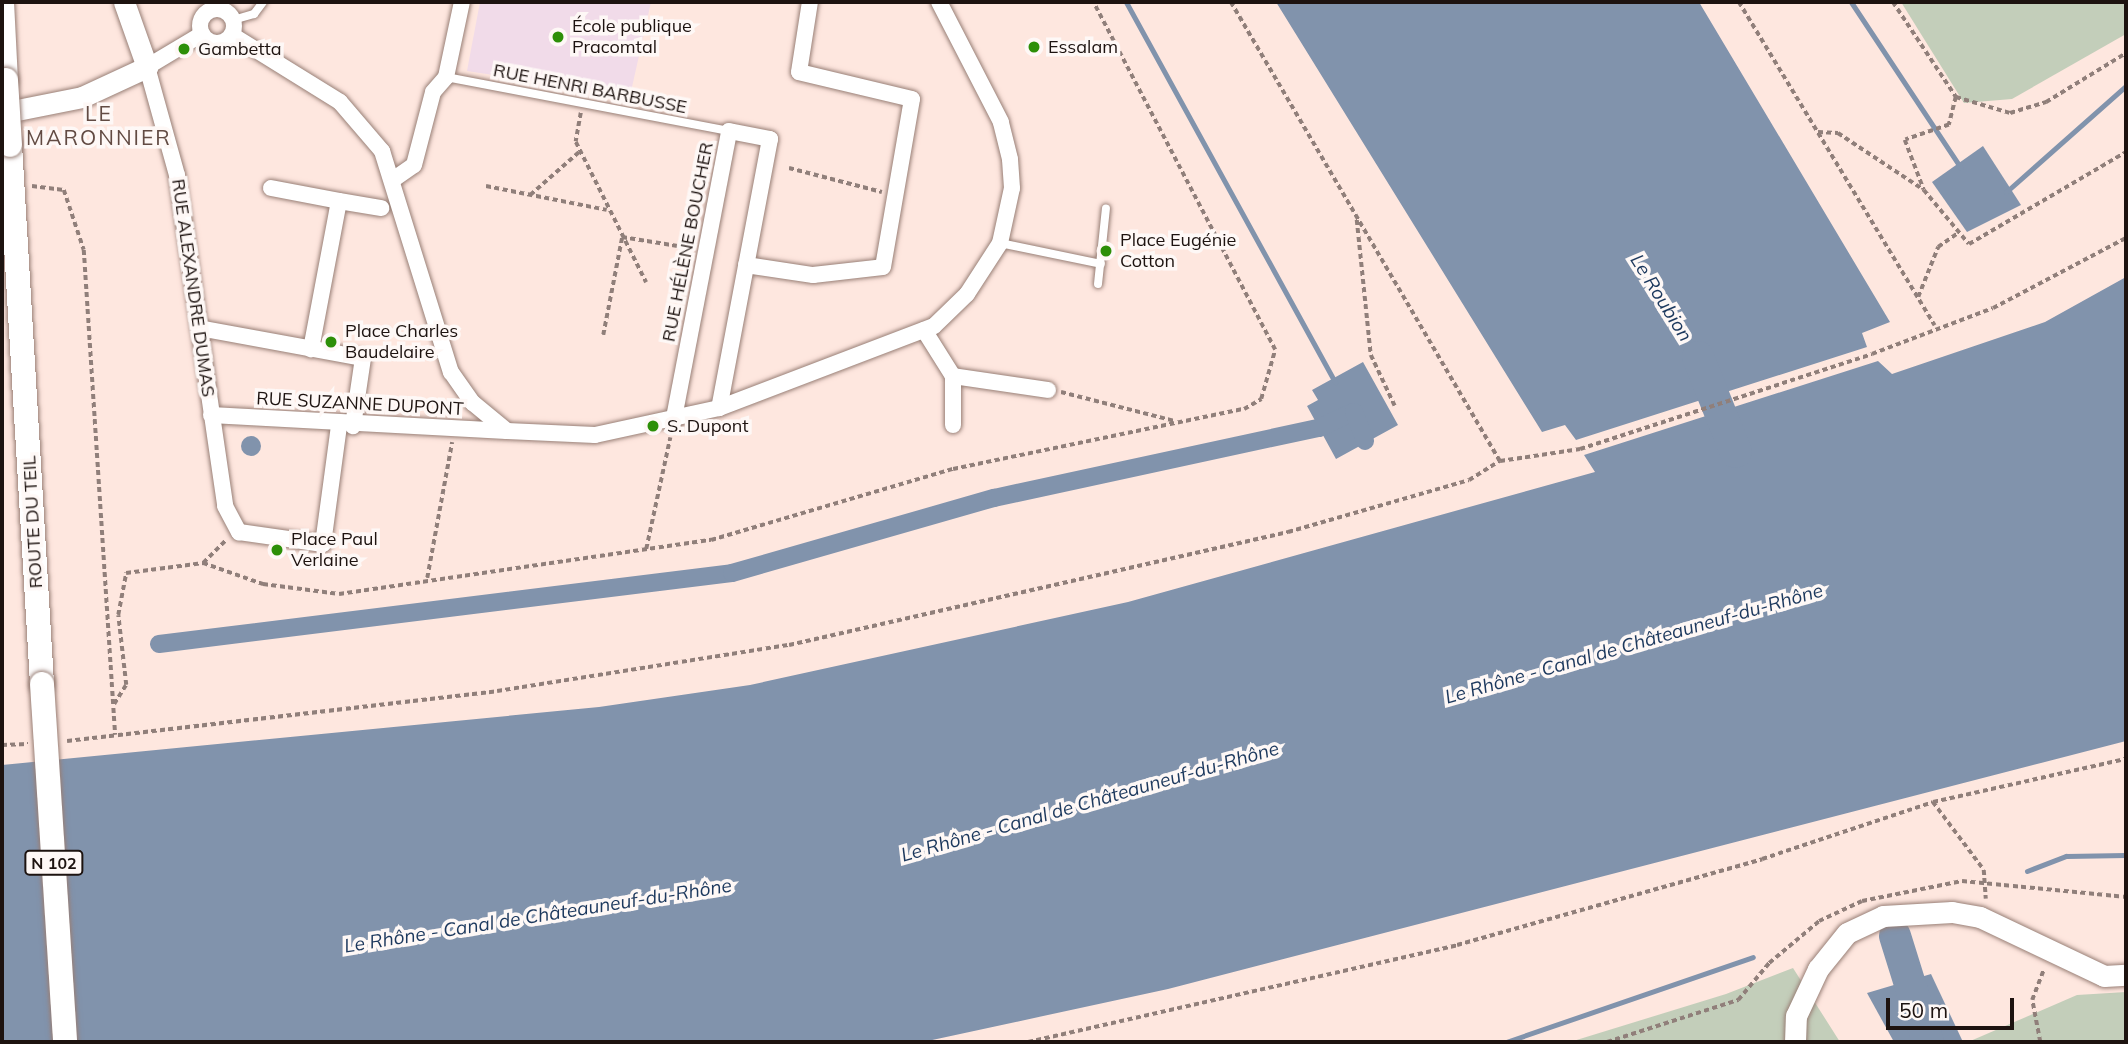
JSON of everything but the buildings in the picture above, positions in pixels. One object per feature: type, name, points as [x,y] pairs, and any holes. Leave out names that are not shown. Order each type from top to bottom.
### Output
[{"type":"main road","name":"ROUTE DU TEIL","points":[[2,12],[65,1042]]},
{"type":"street","name":"RUE ALEXANDRE DUMAS","points":[[124,2],[147,67],[177,175],[211,415]]},
{"type":"street","points":[[394,179],[414,165],[433,92],[446,77],[461,2]]},
{"type":"street","points":[[746,265],[813,275],[883,267],[900,195],[912,99],[799,72],[810,2]]},
{"type":"street","points":[[939,2],[1003,125],[1012,188],[1000,243]]},
{"type":"street","points":[[233,27],[214,43],[202,34],[201,23],[211,6],[233,27],[351,111],[394,179],[451,372],[474,403],[506,431]]},
{"type":"street","points":[[2,113],[36,109],[82,97],[147,67],[202,34]]},
{"type":"street","name":"RUE HÉLÈNE BOUCHER","points":[[673,423],[729,131],[770,139],[719,408]]},
{"type":"street","points":[[271,188],[381,208]]},
{"type":"street","points":[[311,349],[339,201]]},
{"type":"street","name":"RUE SUZANNE DUPONT","points":[[211,415],[346,425],[595,435],[673,423],[924,330],[967,294],[1000,243]]},
{"type":"street","points":[[199,328],[363,358],[346,425],[323,544],[239,532],[225,506],[211,415]]},
{"type":"street","points":[[924,330],[953,376],[953,425]]},
{"type":"street","points":[[953,376],[1048,390]]},
{"type":"street","points":[[1795,1042],[1796,1016],[1818,969],[1847,933],[1884,916],[1952,912],[2003,926],[2104,976],[2126,975]]},
{"type":"lane","points":[[233,27],[254,14],[263,2]]},
{"type":"lane","name":"RUE HENRI BARBUSSE","points":[[446,77],[729,131]]},
{"type":"lane","points":[[1097,284],[1106,208]]},
{"type":"lane","points":[[1000,243],[1101,264]]},
{"type":"path","points":[[113,705],[126,685],[118,615],[126,573],[203,563],[263,584],[339,594],[427,579],[711,540],[953,469],[1178,422],[1261,399],[1275,350],[1093,2]]},
{"type":"path","points":[[1231,2],[1500,461]]},
{"type":"path","points":[[1739,2],[1935,325]]},
{"type":"path","points":[[1893,2],[1956,97],[2010,113],[2046,102],[2126,52]]},
{"type":"path","points":[[1924,190],[1905,140],[1949,125],[1956,97]]},
{"type":"path","points":[[583,104],[580,151],[607,210],[646,282]]},
{"type":"path","points":[[1818,132],[1838,133],[1924,190],[1969,244],[2126,152]]},
{"type":"path","points":[[530,195],[580,151]]},
{"type":"path","points":[[789,168],[900,195]]},
{"type":"path","points":[[27,185],[64,190],[84,250],[116,735]]},
{"type":"path","points":[[486,186],[607,210]]},
{"type":"path","points":[[1358,218],[1371,355],[1395,406]]},
{"type":"path","points":[[1918,296],[1938,247],[1959,232]]},
{"type":"path","points":[[622,237],[706,251]]},
{"type":"path","points":[[603,335],[622,237]]},
{"type":"path","points":[[53,742],[510,690],[789,645],[1288,532],[1469,480],[1500,461],[1580,449],[1872,354],[1935,325],[1993,308],[2126,237]]},
{"type":"path","points":[[1048,390],[1178,422]]},
{"type":"path","points":[[646,549],[673,423]]},
{"type":"path","points":[[427,579],[454,429]]},
{"type":"path","points":[[203,563],[235,526]]},
{"type":"path","points":[[2,745],[40,743]]},
{"type":"path","points":[[1028,1042],[1457,945],[1762,859],[1933,802],[2126,759]]},
{"type":"path","points":[[1933,802],[1987,882]]},
{"type":"path","points":[[2040,1042],[2032,1000],[2051,950]]},
{"type":"shaded area","name":"École publique Pracomtal","points":[[480,2],[651,2],[630,96],[467,71]]},
{"type":"green space","points":[[1901,2],[2126,2],[2126,34],[2012,99],[1964,103]]},
{"type":"green space","points":[[1793,968],[1840,1042],[1570,1042],[1726,994]]},
{"type":"green space","points":[[2126,992],[2126,1042],[1968,1042],[2077,995]]},
{"type":"water","points":[[1276,2],[1699,2],[1890,322],[1862,333],[1867,347],[1576,440],[1565,425],[1542,432]]},
{"type":"water","points":[[1983,146],[2021,205],[1967,232],[1932,182]]},
{"type":"water","name":"Le Rhône - Canal de Châteauneuf-du-Rhône","points":[[2126,277],[2126,741],[1168,989],[923,1042],[2,1042],[2,765],[599,707],[750,685],[1128,602],[1595,472],[1584,455],[1878,361],[1892,374],[2045,322]]},
{"type":"water","points":[[1363,362],[1398,425],[1336,459],[1307,406],[1318,400],[1312,390]]},
{"type":"water","points":[[247,436],[255,436],[261,446],[255,456],[247,456],[241,450],[241,442]]},
{"type":"water","points":[[1931,974],[1963,1042],[1894,1042],[1867,993]]},
{"type":"waterway","points":[[1126,2],[1335,382]]},
{"type":"waterway","points":[[1851,2],[1961,168]]},
{"type":"waterway","points":[[2006,192],[2126,86]]},
{"type":"waterway","name":"Le Roubion","points":[[1698,357],[1736,452]]},
{"type":"waterway","points":[[159,644],[732,573],[994,498],[1319,428],[1354,412],[1365,441]]},
{"type":"waterway","points":[[2027,871],[2066,856],[2126,855]]},
{"type":"waterway","name":"Le Roubion","points":[[1895,936],[1928,1042]]},
{"type":"waterway","points":[[1506,1042],[1753,957]]},
{"type":"place","name":"École publique Pracomtal","points":[[558,37]]},
{"type":"place","name":"Essalam","points":[[1034,47]]},
{"type":"place","name":"Gambetta","points":[[184,49]]},
{"type":"place","name":"Place Eugénie Cotton","points":[[1106,251]]},
{"type":"place","name":"Place Charles Baudelaire","points":[[331,342]]},
{"type":"place","name":"S. Dupont","points":[[653,426]]},
{"type":"place","name":"Place Paul Verlaine","points":[[277,550]]},
{"type":"district","name":"LE MARONNIER","points":[[99,125]]}]
